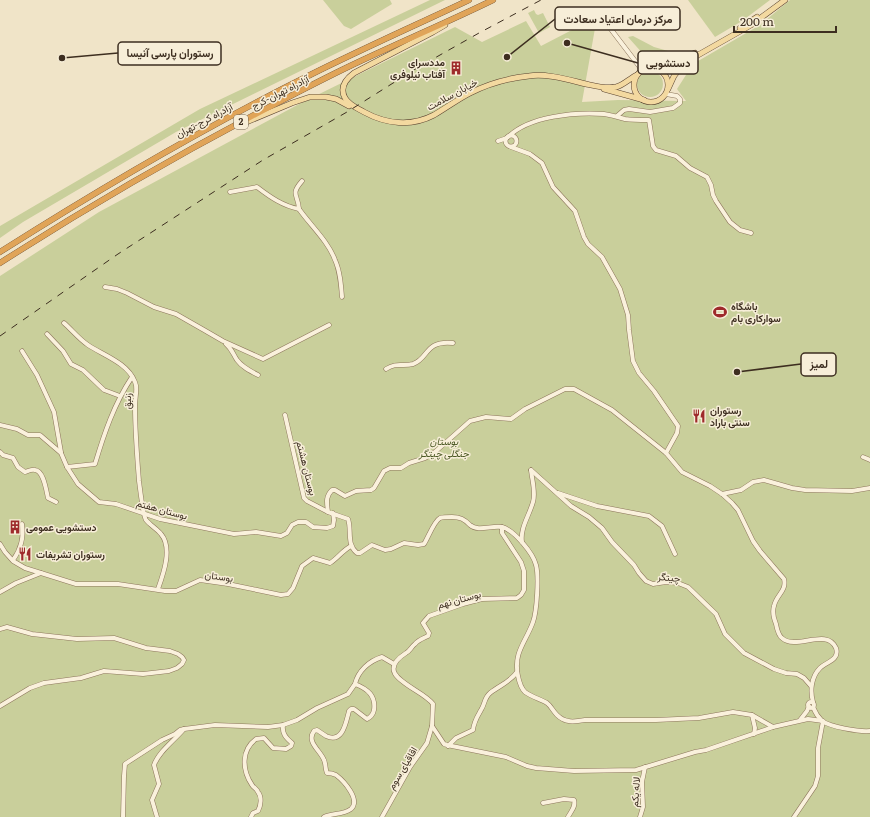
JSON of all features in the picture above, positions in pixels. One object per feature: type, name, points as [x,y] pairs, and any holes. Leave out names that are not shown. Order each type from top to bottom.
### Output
[{"type":"highway","name":"آزادراه کرج-تهران","points":[[0,252],[107,185],[215,124],[311,74],[469,0]]},
{"type":"highway","name":"آزادراه تهران-کرج","points":[[0,263],[118,190],[223,131],[349,66],[493,0]]},
{"type":"main road","points":[[780,0],[753,20],[715,43],[666,66],[642,70],[635,79],[635,89],[637,93],[644,100],[654,102],[659,101],[667,91],[674,76],[684,63],[751,26],[785,0]]},
{"type":"main road","name":"خیابان سلامت","points":[[450,21],[433,32],[347,78],[342,89],[348,103],[368,114],[390,122],[401,123],[422,120],[487,86],[530,75],[540,75],[608,87],[620,86],[637,75]]},
{"type":"main road","points":[[651,68],[662,73],[666,78],[667,91]]},
{"type":"main road","name":"خیابان سلامت","points":[[223,131],[310,97],[326,97],[336,99],[381,122],[402,126],[439,115],[458,101],[499,84],[529,78],[554,80],[607,90],[644,100]]},
{"type":"street","points":[[597,11],[642,70]]},
{"type":"street","points":[[617,116],[624,110],[630,109],[650,112],[673,108],[680,104],[680,99],[677,96],[667,91]]},
{"type":"street","points":[[666,453],[677,433],[678,426],[654,391],[639,373],[633,361],[628,315],[620,289],[602,257],[586,240],[575,212],[554,187],[542,163],[522,150],[498,141],[507,137],[520,127],[543,119],[561,116],[603,114],[625,119],[649,120],[653,146],[656,150],[676,156],[690,168],[707,177],[711,185],[713,195],[730,222],[740,230],[751,233]]},
{"type":"street","points":[[511,147],[516,144],[517,133],[520,127]]},
{"type":"street","points":[[507,137],[513,136],[522,150]]},
{"type":"street","points":[[507,137],[507,144]]},
{"type":"street","points":[[302,181],[296,188],[295,196],[299,202],[299,209],[328,246],[335,259],[339,270],[342,297]]},
{"type":"street","points":[[230,192],[257,187],[284,205],[299,209]]},
{"type":"street","points":[[105,288],[117,289],[154,307],[176,314],[223,341],[263,359],[329,325]]},
{"type":"street","points":[[64,322],[87,345],[116,361],[132,376],[120,396],[107,426],[94,464],[67,467]]},
{"type":"street","points":[[47,334],[59,346],[71,364],[83,370],[104,390],[120,396]]},
{"type":"street","points":[[223,341],[232,350],[237,360],[244,368],[258,375]]},
{"type":"street","points":[[386,369],[392,364],[414,364],[420,360],[433,345],[447,342],[453,343]]},
{"type":"street","points":[[22,351],[37,375],[54,412],[61,453]]},
{"type":"street","name":"زنبق","points":[[132,376],[136,383],[135,406],[139,482],[144,514]]},
{"type":"street","points":[[331,513],[326,501],[332,490],[335,490],[345,496],[356,491],[371,490],[377,484],[384,471],[390,468],[401,468],[409,463],[425,458],[435,452],[470,421],[486,417],[511,419],[525,409],[565,389],[574,389],[612,410],[666,453],[682,472],[722,494],[738,510],[753,541],[784,579],[784,589],[776,601],[773,613],[779,634],[783,639],[788,641],[810,641],[823,638],[833,644],[836,649],[834,659],[821,667],[811,686],[810,693],[813,702],[809,703],[823,721]]},
{"type":"street","name":"بوستان هشتم","points":[[285,415],[304,498],[331,513],[348,518],[350,524],[351,546]]},
{"type":"street","name":"بوستان هفتم","points":[[0,425],[17,429],[28,436],[40,435],[61,453],[67,467],[78,484],[99,502],[116,504],[144,514],[187,525],[234,534],[256,532],[281,536],[287,533],[292,525],[298,522],[306,522],[313,527],[327,528],[333,526],[334,520],[331,513]]},
{"type":"street","points":[[0,452],[3,455],[13,458],[18,467],[25,472],[34,469],[42,474],[48,498],[56,502]]},
{"type":"street","points":[[863,457],[870,460]]},
{"type":"street","name":"چیتگر","points":[[522,542],[521,536],[523,527],[534,502],[531,470],[571,506],[589,517],[602,528],[612,542],[634,565],[646,581],[653,584],[666,582],[678,583],[688,588],[716,614],[725,634],[744,652],[786,673],[797,674],[804,678],[811,686]]},
{"type":"street","points":[[722,494],[741,490],[753,482],[764,480],[805,490],[852,491],[870,488]]},
{"type":"street","points":[[556,492],[597,506],[649,516],[662,526],[675,554]]},
{"type":"street","points":[[144,514],[145,519],[166,542],[164,574],[158,589]]},
{"type":"street","points":[[351,546],[357,553],[360,553],[372,545],[385,550],[404,543],[418,545],[424,544],[436,522],[440,518],[461,518],[478,529],[502,527],[509,530],[522,542],[536,565],[536,603],[533,622],[518,652],[517,672],[519,682],[524,691],[549,705],[557,715],[565,721],[574,722],[585,720],[656,720],[699,718],[733,712],[752,715],[773,727]]},
{"type":"street","points":[[12,560],[22,541],[22,524]]},
{"type":"street","name":"بوستان نهم","points":[[394,664],[396,660],[408,652],[414,644],[428,636],[430,632],[423,623],[429,616],[482,599],[510,599],[516,598],[521,594],[524,590],[524,571],[521,562],[502,533],[502,527]]},
{"type":"street","name":"بوستان","points":[[0,544],[12,560],[25,568],[76,584],[118,584],[165,591],[176,591],[200,580],[281,595],[288,594],[302,566],[313,558],[330,563],[337,559],[343,551],[351,546]]},
{"type":"street","points":[[0,592],[2,589],[41,573]]},
{"type":"street","points":[[0,629],[7,627],[32,634],[77,639],[114,638],[146,648],[170,651],[178,654],[184,660],[177,668],[169,671],[143,674],[104,671],[81,678],[44,683],[30,688],[0,706]]},
{"type":"street","points":[[123,817],[124,776],[126,764],[162,740],[184,729],[214,726],[268,727],[283,725],[297,720],[317,708],[348,694],[355,684],[357,676],[374,659],[382,656],[394,664],[395,673],[404,684],[426,696],[433,704],[432,726],[444,744],[506,757],[527,766],[536,768],[574,771],[636,770],[706,750],[773,727],[808,719],[823,721],[861,732],[870,731]]},
{"type":"street","points":[[448,746],[456,738],[473,730],[474,722],[482,709],[486,697],[506,684],[517,672]]},
{"type":"street","points":[[324,817],[339,814],[351,809],[354,804],[354,797],[336,775],[327,773],[325,762],[312,742],[312,734],[317,730],[326,736],[331,737],[340,735],[343,732],[349,711],[351,709],[354,709],[366,719],[373,714],[373,696],[362,687],[355,684]]},
{"type":"street","points":[[800,720],[811,707]]},
{"type":"street","points":[[752,715],[754,734]]},
{"type":"street","points":[[794,817],[815,786],[818,776],[818,748],[823,721]]},
{"type":"street","points":[[251,817],[253,813],[258,810],[261,804],[258,791],[251,784],[246,774],[245,755],[248,748],[256,739],[264,738],[273,748],[286,749],[292,746],[292,743],[283,731],[283,725]]},
{"type":"street","name":"اقاقیای سوم","points":[[382,817],[410,768],[427,743],[431,734],[432,726]]},
{"type":"street","points":[[157,817],[152,800],[158,784],[154,765],[159,755],[184,729]]},
{"type":"street","name":"لاله یکم","points":[[640,817],[643,807],[642,782],[645,768]]},
{"type":"street","points":[[543,803],[564,799],[574,800],[574,808],[568,817]]},
{"type":"green space","points":[[323,0],[390,0],[392,4],[351,29],[344,26]]},
{"type":"green space","points":[[430,0],[445,0],[176,132],[23,222],[0,238],[0,226],[200,109]]},
{"type":"green space","points":[[688,0],[770,0],[742,21],[715,37]]},
{"type":"green space","name":"بوستان جنگلی چیتگر","points":[[790,0],[870,0],[870,817],[0,817],[0,276],[99,212],[301,103],[455,27],[482,42],[526,21],[541,46],[597,17],[582,102],[618,100],[686,101],[677,89],[693,64],[760,25]]},
{"type":"green space","points":[[534,10],[538,15],[543,13],[550,27],[539,33],[528,13]]},
{"type":"green space","points":[[633,36],[654,47],[668,51],[670,60],[650,60],[628,37]]},
{"type":"green space","points":[[650,71],[659,75],[663,84],[659,93],[650,97],[641,93],[637,84],[641,75]]},
{"type":"railway","points":[[0,336],[118,254],[263,160],[347,112],[417,68],[541,0]]},
{"type":"place","name":"دستشویی","points":[[567,43]]},
{"type":"place","name":"مرکز درمان اعتیاد سعادت","points":[[507,57]]},
{"type":"place","name":"رستوران پارسی آنیسا","points":[[62,58]]},
{"type":"place","name":"مددسرای آفتاب نیلوفری","points":[[456,68]]},
{"type":"place","name":"باشگاه سوارکاری بام","points":[[720,312]]},
{"type":"place","name":"لمیز","points":[[737,372]]},
{"type":"place","name":"رستوران سنتی باراد","points":[[699,416]]},
{"type":"place","name":"دستشویی عمومی","points":[[15,527]]},
{"type":"place","name":"رستوران تشریفات","points":[[25,554]]}]
